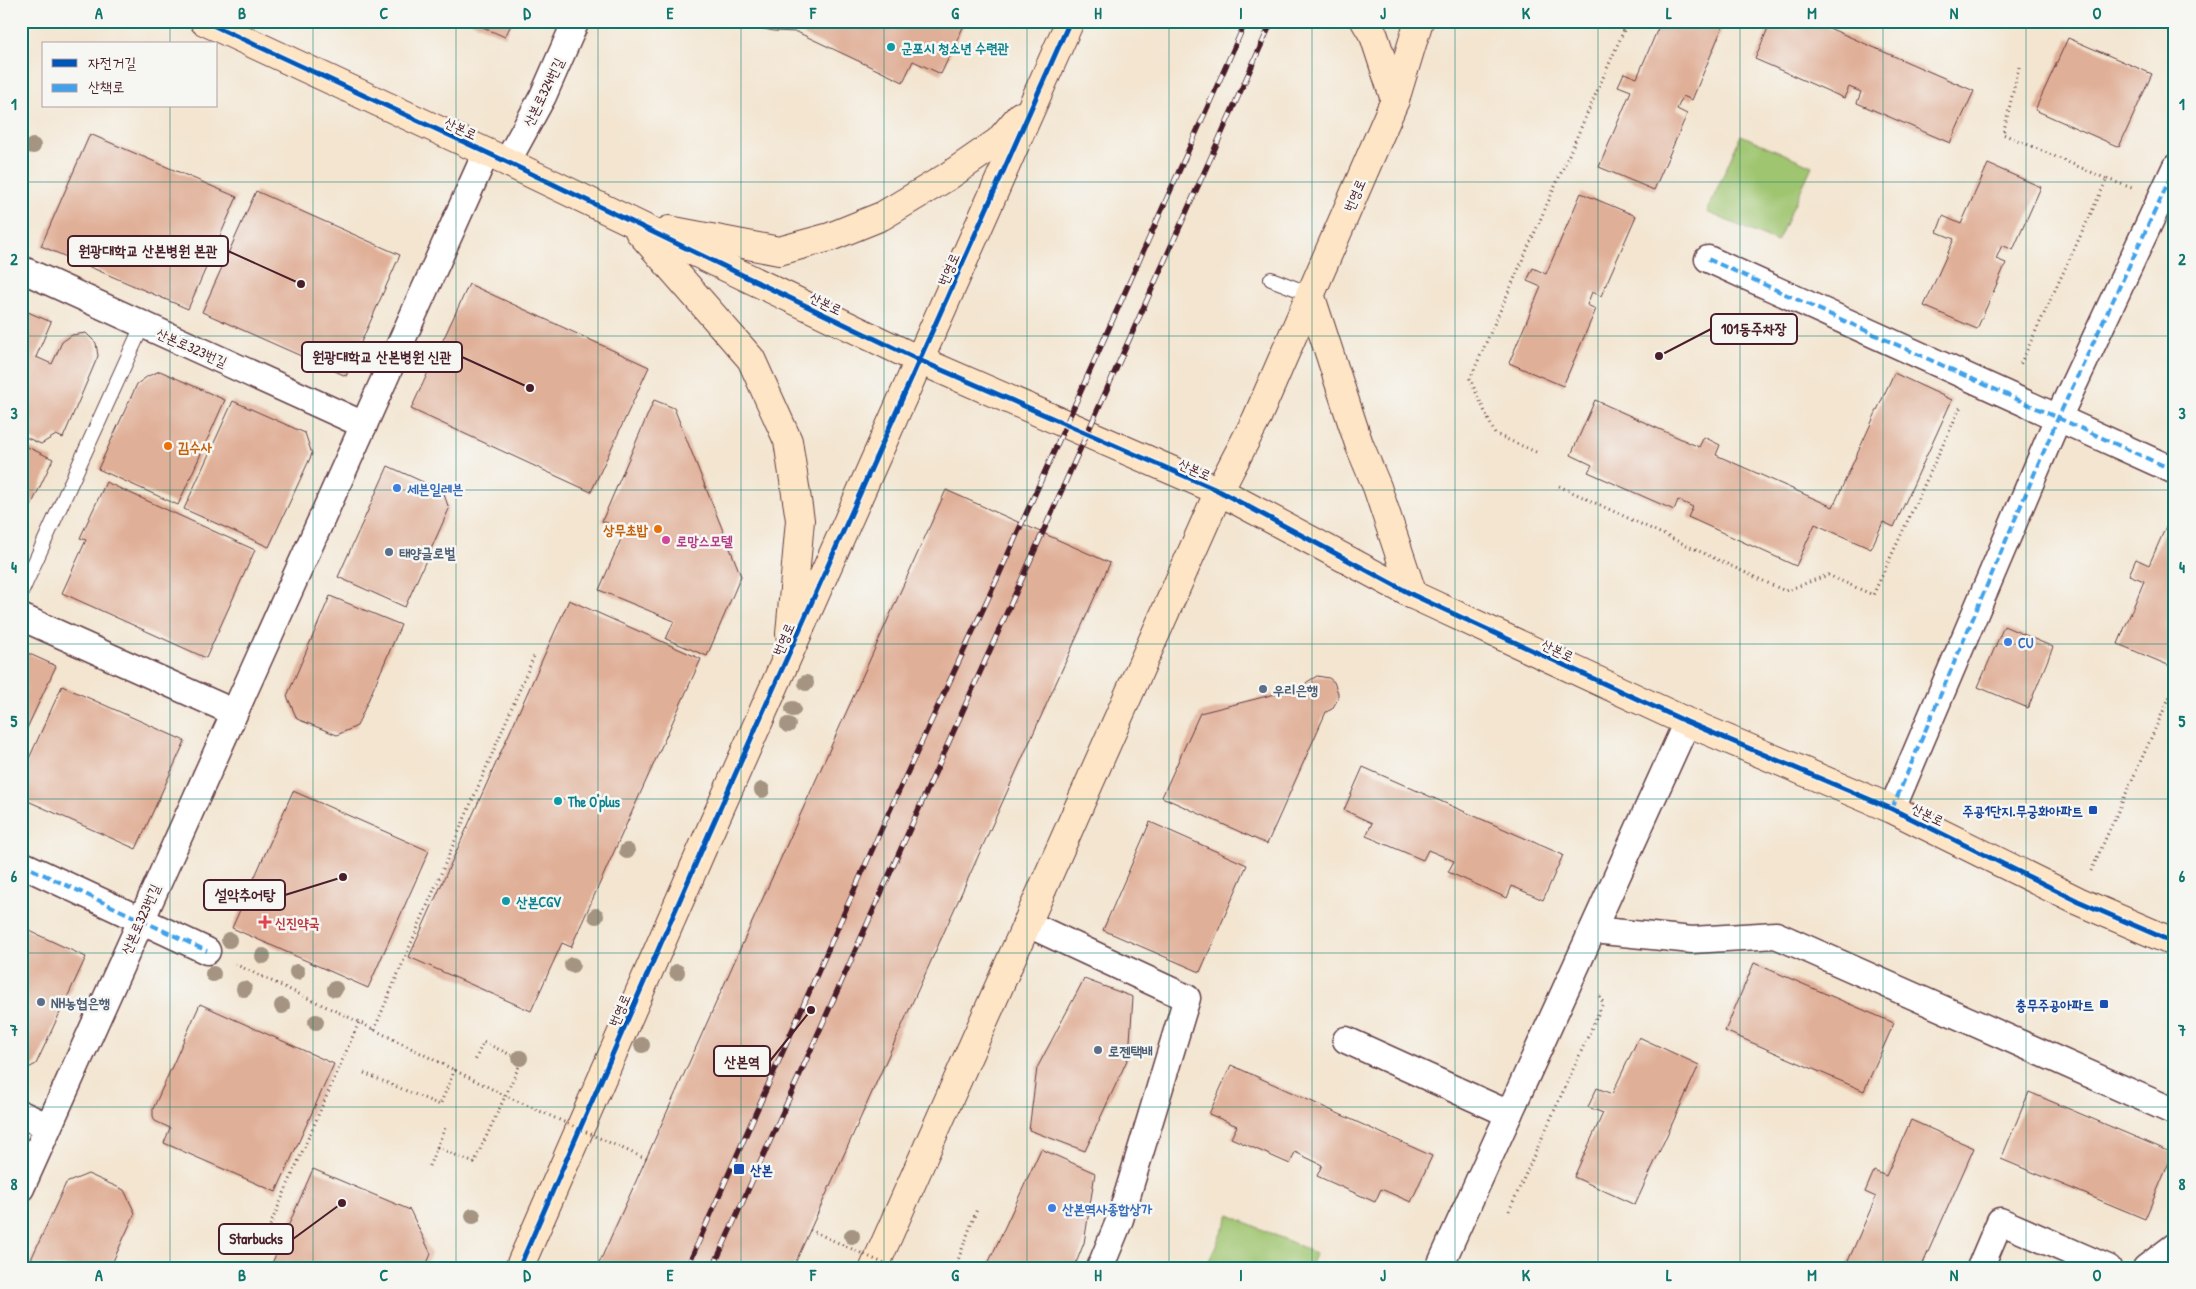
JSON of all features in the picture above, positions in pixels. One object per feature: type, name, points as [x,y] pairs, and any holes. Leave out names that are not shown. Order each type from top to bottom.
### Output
[{"type":"street","name":"산본로324번길","points":[[497,158],[542,96],[576,21]]},
{"type":"street","name":"번영로","points":[[519,1268],[787,656],[1070,21]]},
{"type":"street","points":[[1365,21],[1374,36],[1395,100]]},
{"type":"street","name":"번영로","points":[[874,1268],[1219,491],[1256,420],[1395,100],[1419,21]]},
{"type":"street","name":"산본로","points":[[213,24],[919,360],[1219,491],[1413,595],[1687,722],[1892,809],[2078,901],[2175,943]]},
{"type":"street","points":[[631,222],[779,251],[830,237],[882,216],[947,177],[999,141],[1038,94]]},
{"type":"street","name":"산본로323번길","points":[[21,1188],[233,712],[364,425],[497,158]]},
{"type":"street","points":[[1892,809],[2058,418],[2175,168]]},
{"type":"street","points":[[631,222],[751,359],[788,441],[800,520],[787,656]]},
{"type":"street","points":[[1708,259],[2175,471]]},
{"type":"street","name":"산본로323번길","points":[[21,269],[364,425]]},
{"type":"street","points":[[1310,294],[1358,444],[1377,487],[1413,595]]},
{"type":"street","points":[[21,617],[233,712]]},
{"type":"street","points":[[1439,1268],[1687,722]]},
{"type":"street","points":[[21,864],[207,951]]},
{"type":"street","points":[[1026,923],[1187,998],[1120,1218],[1100,1268]]},
{"type":"street","points":[[1593,930],[1692,940],[1776,936],[2175,1112]]},
{"type":"street","points":[[1346,1040],[1509,1114]]},
{"type":"street","points":[[21,1114],[47,1126]]},
{"type":"street","points":[[1980,1268],[2000,1221],[2079,1262],[2108,1268]]},
{"type":"street","points":[[2146,1268],[2175,1246]]},
{"type":"lane","points":[[1271,278],[1310,294]]},
{"type":"lane","points":[[21,593],[143,324]]},
{"type":"path","points":[[1536,452],[1495,434],[1470,379],[1628,21]]},
{"type":"path","points":[[2006,395],[2107,179],[2003,134],[2019,67]]},
{"type":"path","points":[[1559,486],[1785,591],[1828,575],[1873,595],[1973,380]]},
{"type":"path","points":[[374,1030],[534,656]]},
{"type":"path","points":[[2078,901],[2175,685]]},
{"type":"path","points":[[207,951],[359,1022],[504,1095],[646,1159]]},
{"type":"path","points":[[1509,1211],[1602,1002],[1580,959]]},
{"type":"path","points":[[268,1230],[359,1022]]},
{"type":"path","points":[[437,1147],[474,1163],[504,1095],[522,1060],[483,1042],[475,1061]]},
{"type":"path","points":[[364,1073],[440,1105],[455,1070]]},
{"type":"path","points":[[429,1166],[445,1128]]},
{"type":"path","points":[[955,1268],[977,1209]]},
{"type":"path","points":[[810,1230],[894,1268]]},
{"type":"green space","points":[[1741,135],[1812,166],[1777,242],[1707,212]]},
{"type":"green space","points":[[1229,1215],[1316,1253],[1309,1268],[1206,1268]]},
{"type":"building","points":[[469,21],[513,21],[505,37]]},
{"type":"building","name":"군포시 청소년 수련관","points":[[739,21],[966,21],[941,74],[913,61],[903,82],[797,32],[774,31],[749,26]]},
{"type":"building","points":[[1661,21],[1725,21],[1692,100],[1683,96],[1677,109],[1687,114],[1654,190],[1599,167],[1631,91],[1618,86],[1624,73],[1637,78]]},
{"type":"building","points":[[1771,21],[1813,21],[1974,91],[1950,143],[1857,103],[1861,92],[1849,87],[1844,98],[1755,59]]},
{"type":"building","points":[[2068,38],[2152,74],[2119,147],[2035,110]]},
{"type":"building","points":[[90,134],[237,197],[188,309],[41,246]]},
{"type":"building","points":[[1988,164],[2041,187],[2013,250],[2002,245],[1996,259],[2006,263],[1977,329],[1924,306],[1954,239],[1937,232],[1943,216],[1961,224]]},
{"type":"building","points":[[256,191],[400,255],[346,376],[202,312]]},
{"type":"building","points":[[1581,193],[1636,216],[1601,296],[1592,292],[1587,305],[1596,309],[1563,386],[1509,363],[1541,287],[1527,281],[1533,268],[1546,274]]},
{"type":"building","points":[[469,284],[649,367],[591,492],[411,409]]},
{"type":"building","points":[[21,309],[51,322],[36,357],[52,364],[62,342],[72,335],[86,333],[96,343],[98,356],[63,438],[56,435],[41,444],[21,435]]},
{"type":"building","points":[[160,371],[225,400],[178,505],[98,469],[137,384],[148,376]]},
{"type":"building","points":[[1894,373],[1952,400],[1894,527],[1883,522],[1871,549],[1815,524],[1796,566],[1688,517],[1693,507],[1678,500],[1674,510],[1588,472],[1592,465],[1571,455],[1595,400],[1699,447],[1704,437],[1720,445],[1716,455],[1833,507]]},
{"type":"building","points":[[654,400],[674,408],[741,576],[707,656],[666,639],[674,621],[599,590],[625,530],[602,521]]},
{"type":"building","points":[[233,401],[305,433],[312,454],[269,547],[184,509]]},
{"type":"building","points":[[21,444],[53,459],[21,527]]},
{"type":"building","points":[[388,466],[443,491],[449,509],[405,607],[338,577]]},
{"type":"building","points":[[106,482],[255,550],[206,658],[62,593],[86,540],[80,538]]},
{"type":"building","points":[[946,490],[1110,563],[793,1268],[597,1268]]},
{"type":"building","points":[[2175,506],[2175,668],[2118,644],[2144,581],[2129,575],[2136,559],[2149,565]]},
{"type":"building","points":[[330,596],[401,625],[357,726],[337,735],[297,719],[287,696]]},
{"type":"building","name":"The O'plus","points":[[569,600],[701,659],[571,947],[562,943],[531,1011],[409,957]]},
{"type":"building","points":[[2004,626],[2053,647],[2028,708],[1978,687]]},
{"type":"building","points":[[21,650],[56,666],[21,741]]},
{"type":"building","points":[[1317,676],[1329,678],[1334,682],[1338,699],[1332,709],[1326,712],[1267,844],[1162,797],[1200,713],[1303,687]]},
{"type":"building","points":[[62,686],[185,741],[136,849],[21,798],[21,776]]},
{"type":"building","points":[[1363,767],[1563,855],[1543,900],[1512,886],[1507,898],[1448,872],[1454,861],[1428,850],[1423,860],[1366,836],[1372,823],[1344,810]]},
{"type":"building","points":[[293,791],[429,851],[368,988],[232,928]]},
{"type":"building","points":[[1150,822],[1247,865],[1200,972],[1103,930]]},
{"type":"building","points":[[21,927],[86,957],[36,1064],[21,1072]]},
{"type":"building","points":[[1754,963],[1894,1023],[1864,1091],[1725,1031]]},
{"type":"building","points":[[1084,979],[1133,997],[1129,1056],[1085,1151],[1029,1130],[1037,1068]]},
{"type":"building","points":[[200,1004],[334,1064],[276,1192],[164,1143],[170,1128],[155,1121],[153,1109]]},
{"type":"building","points":[[1639,1037],[1699,1065],[1635,1205],[1574,1177],[1603,1113],[1588,1107],[1597,1088],[1612,1094]]},
{"type":"building","points":[[1231,1065],[1432,1156],[1411,1202],[1381,1189],[1375,1202],[1317,1176],[1322,1165],[1295,1152],[1290,1164],[1231,1138],[1237,1126],[1209,1114]]},
{"type":"building","points":[[2029,1092],[2173,1153],[2145,1219],[2001,1159]]},
{"type":"building","points":[[1911,1120],[1974,1148],[1921,1268],[1845,1268],[1876,1197],[1865,1192],[1874,1171],[1886,1176]]},
{"type":"building","name":"산본역사종합상가","points":[[1041,1149],[1095,1173],[1084,1243],[1074,1268],[986,1268]]},
{"type":"building","points":[[313,1169],[410,1210],[431,1254],[425,1268],[270,1268]]},
{"type":"building","points":[[88,1174],[124,1190],[135,1213],[110,1268],[28,1266],[66,1183]]},
{"type":"railway","points":[[687,1268],[884,823],[997,579],[1246,21]]},
{"type":"railway","points":[[713,1268],[1272,21]]},
{"type":"marked path","points":[[1892,809],[2058,418],[2175,168]]},
{"type":"marked path","points":[[1708,259],[2175,471]]},
{"type":"marked path","points":[[21,864],[207,951]]},
{"type":"cycle path","points":[[204,21],[507,162],[919,360],[1219,491],[1413,595],[1687,722],[1892,809],[2078,901],[2175,943]]},
{"type":"cycle path","points":[[519,1268],[710,831],[1070,21]]},
{"type":"place","name":"군포시 청소년 수련관","points":[[891,47]]},
{"type":"place","name":"원광대학교 산본병원 본관","points":[[301,284]]},
{"type":"place","name":"101동주차장","points":[[1659,356]]},
{"type":"place","name":"원광대학교 산본병원 신관","points":[[530,388]]},
{"type":"place","name":"김수사","points":[[168,446]]},
{"type":"place","name":"세븐일레븐","points":[[397,488]]},
{"type":"place","name":"상무초밥","points":[[658,529]]},
{"type":"place","name":"로망스모텔","points":[[666,540]]},
{"type":"place","name":"태양글로벌","points":[[389,552]]},
{"type":"place","name":"CU","points":[[2008,642]]},
{"type":"place","name":"우리은행","points":[[1263,689]]},
{"type":"place","name":"The O'plus","points":[[558,801]]},
{"type":"place","name":"주공1단지.무궁화아파트","points":[[2093,810]]},
{"type":"place","name":"설악추어탕","points":[[343,877]]},
{"type":"place","name":"산본CGV","points":[[506,901]]},
{"type":"place","name":"신진약국","points":[[265,922]]},
{"type":"place","name":"NH농협은행","points":[[41,1002]]},
{"type":"place","name":"충무주공아파트","points":[[2104,1004]]},
{"type":"place","name":"산본역","points":[[811,1010]]},
{"type":"place","name":"로젠택배","points":[[1098,1050]]},
{"type":"place","name":"산본","points":[[739,1169]]},
{"type":"place","name":"Starbucks","points":[[342,1203]]},
{"type":"place","name":"산본역사종합상가","points":[[1052,1208]]}]
